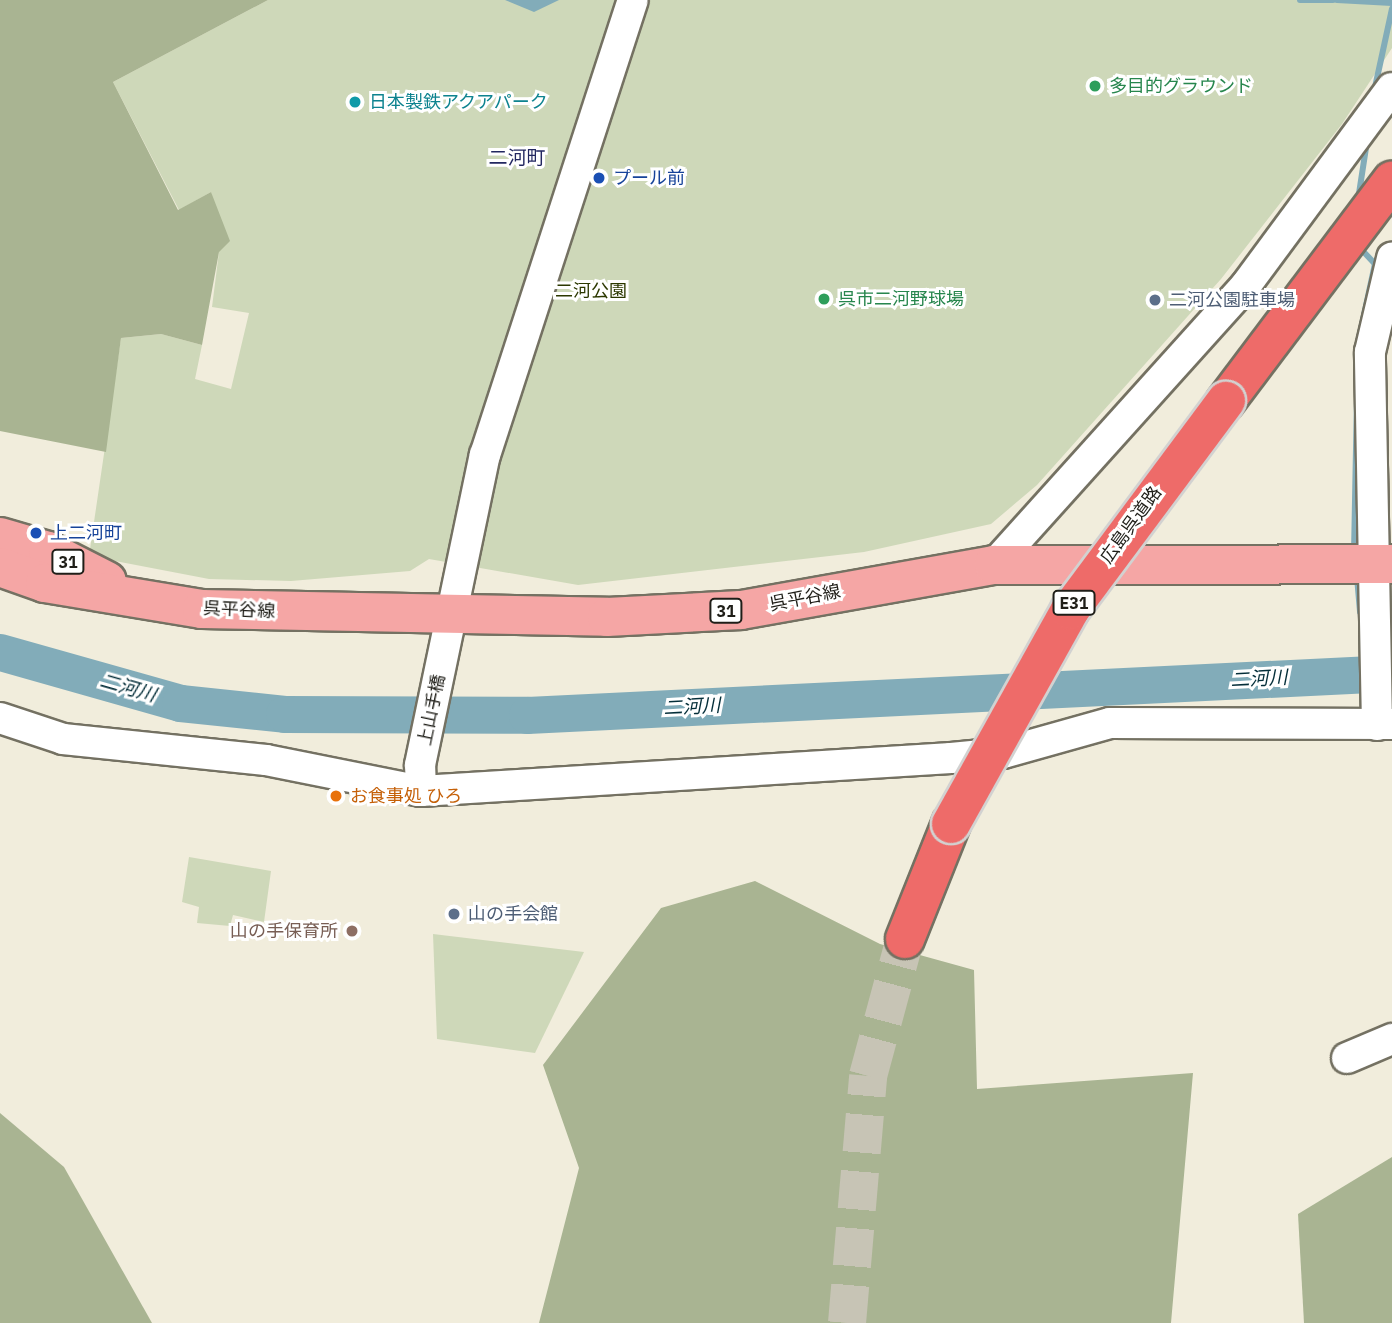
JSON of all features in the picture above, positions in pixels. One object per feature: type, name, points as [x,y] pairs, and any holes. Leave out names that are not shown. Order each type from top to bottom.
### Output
[{"type":"highway","name":"広島呉道路","points":[[905,939],[951,824],[1070,610],[1392,181]]},
{"type":"main road","name":"呉平谷線","points":[[0,537],[48,551],[133,595]]},
{"type":"main road","name":"呉平谷線","points":[[0,568],[45,583],[133,595],[202,609],[607,617],[741,610],[994,565],[1380,572]]},
{"type":"street","name":"上山手橋","points":[[421,778],[485,455],[633,0]]},
{"type":"street","points":[[994,565],[1246,285],[1392,89]]},
{"type":"street","points":[[0,719],[63,739],[421,778],[951,758],[1003,752],[1110,723],[1382,720],[1380,572],[1370,352],[1392,258]]},
{"type":"street","points":[[1347,1058],[1392,1039]]},
{"type":"green space","points":[[0,0],[268,0],[113,82],[178,210],[211,192],[230,241],[219,252],[202,345],[161,334],[121,338],[106,452],[0,431]]},
{"type":"green space","name":"二河公園","points":[[268,0],[1392,0],[1392,48],[1342,124],[1221,279],[1037,485],[991,524],[864,552],[578,585],[429,559],[410,571],[291,581],[209,579],[89,556],[121,338],[161,334],[202,345],[195,379],[231,389],[249,313],[212,307],[219,252],[211,192],[179,210],[113,82]]},
{"type":"green space","points":[[189,857],[271,871],[264,922],[233,915],[230,926],[197,923],[199,907],[182,902]]},
{"type":"green space","points":[[755,881],[880,944],[974,970],[977,1089],[1193,1073],[1171,1323],[539,1323],[579,1168],[543,1065],[661,908]]},
{"type":"green space","points":[[433,934],[584,952],[535,1053],[437,1039]]},
{"type":"green space","points":[[0,1113],[64,1167],[152,1323],[0,1323]]},
{"type":"green space","points":[[1392,1157],[1392,1323],[1304,1323],[1298,1214]]},
{"type":"water","points":[[505,0],[559,0],[534,12]]},
{"type":"waterway","points":[[1300,0],[1333,0]]},
{"type":"waterway","points":[[1337,0],[1392,3]]},
{"type":"waterway","points":[[1374,92],[1392,9]]},
{"type":"waterway","points":[[1358,200],[1367,141]]},
{"type":"waterway","points":[[1358,343],[1375,264],[1359,247]]},
{"type":"waterway","points":[[1354,553],[1357,403]]},
{"type":"waterway","points":[[1357,577],[1360,612]]},
{"type":"waterway","name":"二河川","points":[[0,652],[180,703],[284,714],[527,715],[1392,673]]},
{"type":"tunnel","points":[[847,1323],[868,1076],[905,939]]},
{"type":"place","name":"多目的グラウンド","points":[[1095,86]]},
{"type":"place","name":"日本製鉄アクアパーク","points":[[355,102]]},
{"type":"place","name":"プール前","points":[[599,178]]},
{"type":"place","name":"呉市二河野球場","points":[[824,299]]},
{"type":"place","name":"二河公園駐車場","points":[[1155,300]]},
{"type":"place","name":"上二河町","points":[[36,533]]},
{"type":"place","name":"お食事処 ひろ","points":[[336,796]]},
{"type":"place","name":"山の手会館","points":[[454,914]]},
{"type":"place","name":"山の手保育所","points":[[352,931]]},
{"type":"district","name":"二河町","points":[[517,158]]}]
